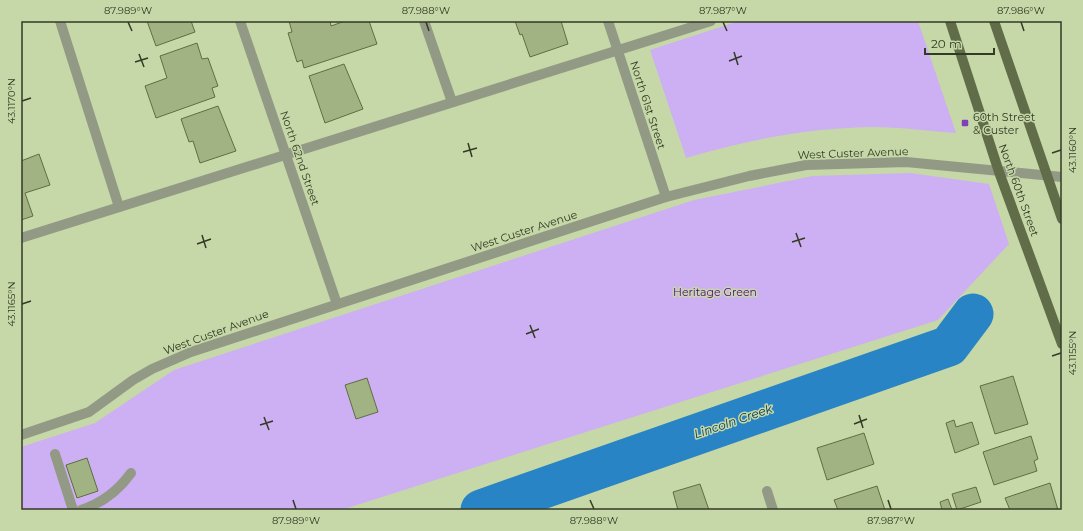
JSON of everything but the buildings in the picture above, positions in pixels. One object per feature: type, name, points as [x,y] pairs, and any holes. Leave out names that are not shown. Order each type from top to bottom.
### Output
[{"type":"main road","name":"North 60th Street","points":[[950,21],[999,172],[1062,344]]},
{"type":"main road","points":[[994,21],[1062,219]]},
{"type":"street","points":[[60,21],[118,207]]},
{"type":"street","name":"North 62nd Street","points":[[240,21],[337,304]]},
{"type":"street","points":[[424,21],[452,102]]},
{"type":"street","name":"North 61st Street","points":[[608,21],[666,198]]},
{"type":"street","points":[[21,238],[711,21]]},
{"type":"street","name":"West Custer Avenue","points":[[21,434],[89,412],[133,380],[152,369],[191,352],[666,198],[749,176],[806,165],[906,162],[1062,177]]},
{"type":"street","points":[[54,454],[73,510]]},
{"type":"street","points":[[81,510],[105,500],[121,487],[131,473]]},
{"type":"street","points":[[767,491],[773,510]]},
{"type":"green space","points":[[739,21],[918,21],[956,133],[882,127],[824,130],[778,136],[686,158],[650,50]]},
{"type":"green space","name":"Heritage Green","points":[[910,173],[989,184],[1009,244],[938,320],[341,510],[21,510],[21,447],[95,423],[174,370],[694,200],[813,176]]},
{"type":"waterway","name":"Lincoln Creek","points":[[481,510],[949,346],[973,314]]},
{"type":"place","name":"60th Street & Custer","points":[[965,123]]}]
